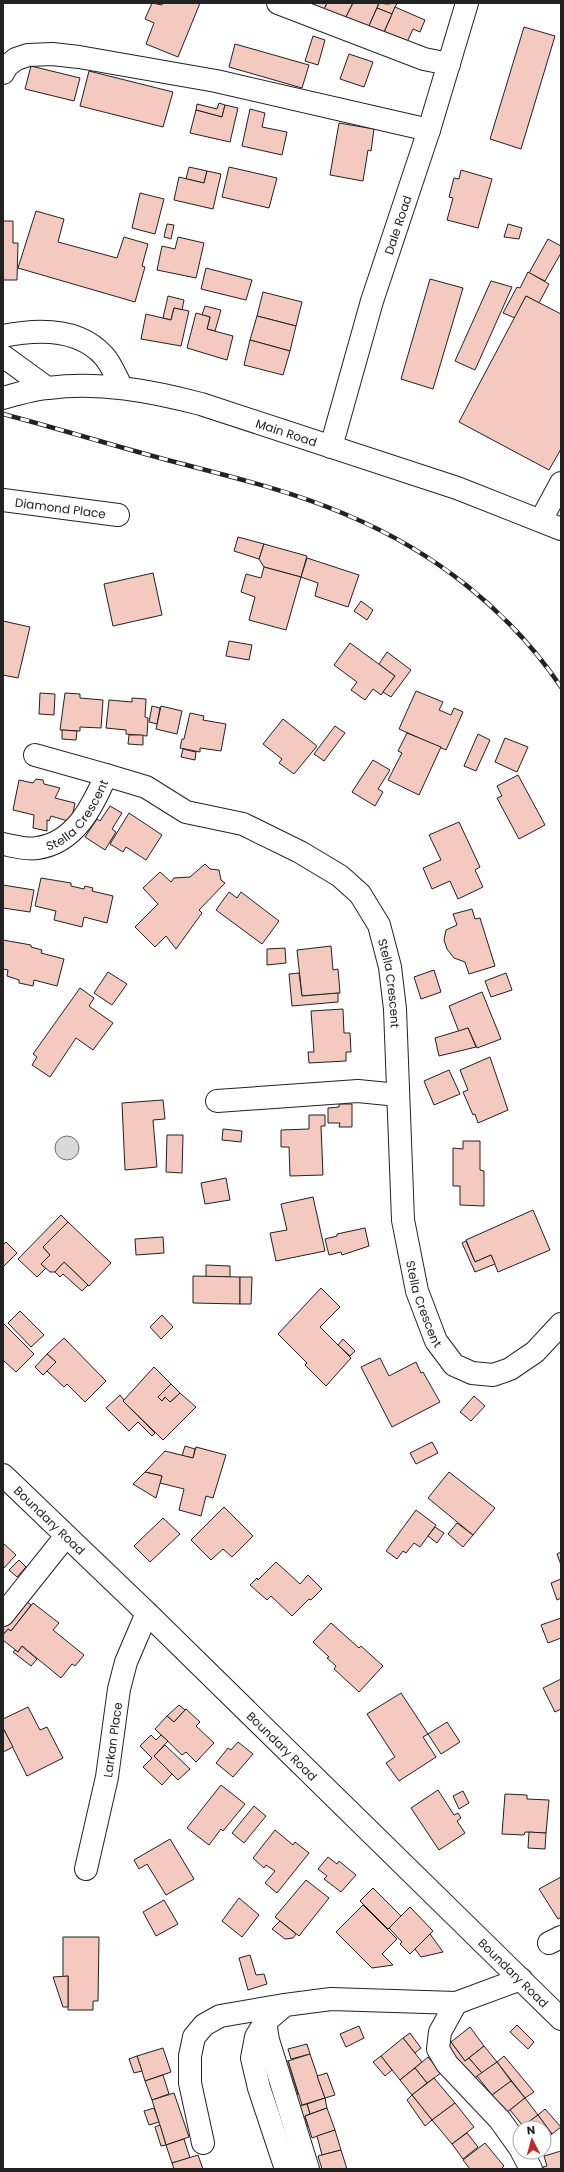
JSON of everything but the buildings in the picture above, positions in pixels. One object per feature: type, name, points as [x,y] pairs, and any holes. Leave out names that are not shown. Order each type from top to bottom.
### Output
[{"type":"street","points":[[278,3],[424,59],[449,64]]},
{"type":"street","name":"Dale Road","points":[[331,447],[372,301],[429,130],[468,3]]},
{"type":"street","points":[[3,73],[7,66],[16,59],[28,55],[52,54],[79,57],[216,81],[429,130]]},
{"type":"street","points":[[3,336],[44,333],[67,334],[83,339],[104,356],[122,388]]},
{"type":"street","points":[[3,356],[47,388]]},
{"type":"street","name":"Main Road","points":[[3,398],[47,388],[86,386],[122,388],[161,394],[201,404],[457,488],[561,529]]},
{"type":"street","points":[[541,520],[561,483]]},
{"type":"street","name":"Diamond Place","points":[[3,500],[118,516]]},
{"type":"street","points":[[35,755],[106,775]]},
{"type":"street","name":"Stella Crescent","points":[[3,844],[22,848],[37,848],[62,840],[72,831],[96,800],[106,775],[146,787],[186,812],[243,824],[300,852],[340,876],[360,894],[379,925],[390,967],[395,1009],[403,1220],[417,1291],[436,1340],[454,1364],[472,1373],[493,1375],[510,1369],[535,1352],[561,1324]]},
{"type":"street","points":[[217,1101],[358,1091],[398,1095]]},
{"type":"street","name":"Boundary Road","points":[[3,1475],[148,1613],[561,2019]]},
{"type":"street","points":[[3,1615],[66,1536]]},
{"type":"street","name":"Larkan Place","points":[[86,1869],[107,1777],[119,1689],[126,1662],[148,1613]]},
{"type":"street","points":[[203,2143],[190,2083],[190,2056],[194,2037],[204,2025],[220,2016],[331,1998],[456,2003],[520,1979]]},
{"type":"street","points":[[456,2003],[440,2032],[438,2049],[447,2064],[500,2120],[512,2137]]},
{"type":"street","points":[[285,2005],[265,2022],[256,2037],[252,2058],[259,2088],[286,2169]]},
{"type":"street","points":[[265,2022],[271,2052],[308,2169]]},
{"type":"street","points":[[526,2160],[531,2169]]},
{"type":"shaded area","points":[[67,1136],[75,1140],[79,1148],[75,1156],[67,1160],[59,1156],[55,1148],[59,1140]]},
{"type":"railway","points":[[3,414],[278,490],[347,515],[379,530],[409,546],[439,565],[493,608],[518,633],[561,687]]}]
